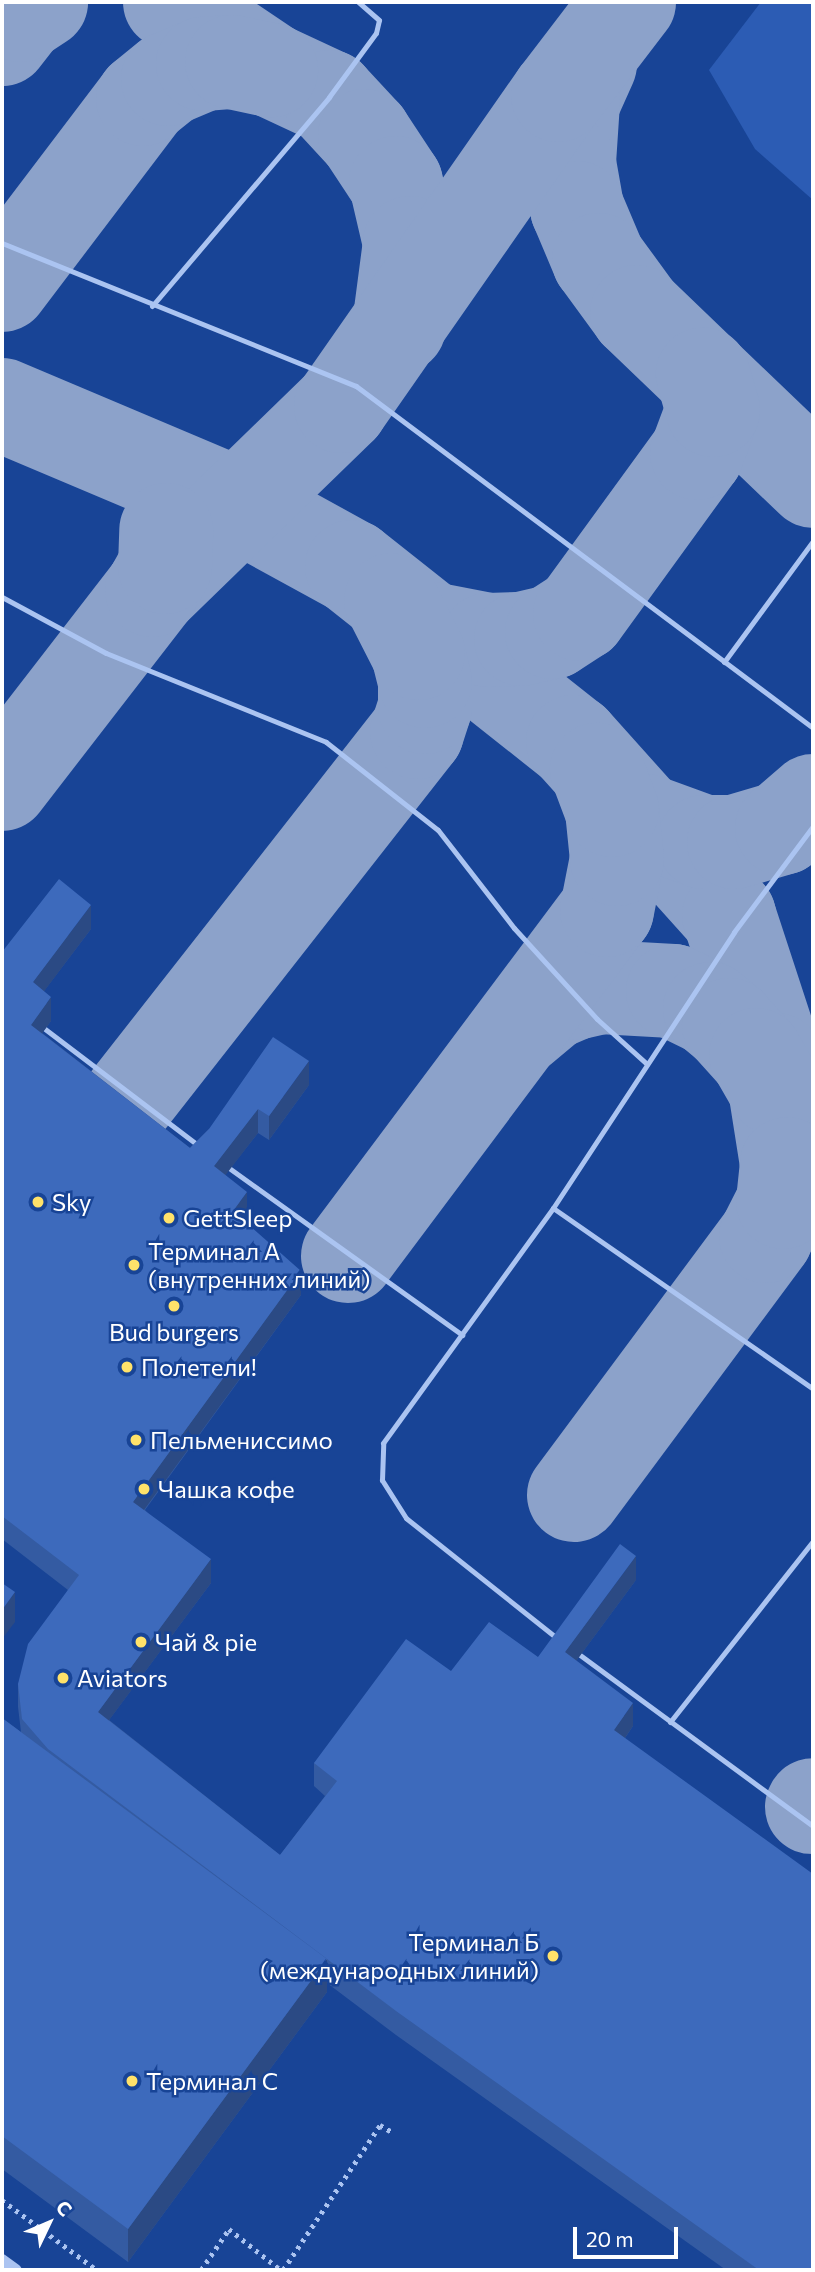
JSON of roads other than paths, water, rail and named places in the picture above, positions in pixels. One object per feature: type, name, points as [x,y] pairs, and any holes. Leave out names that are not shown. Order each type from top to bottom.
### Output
[{"type":"street","points":[[2,2260],[16,2270]]},
{"type":"lane","points":[[152,306],[329,97],[376,33],[379,20],[358,2]]},
{"type":"lane","points":[[2,243],[152,306],[356,386],[813,728]]},
{"type":"lane","points":[[724,662],[813,541]]},
{"type":"lane","points":[[2,597],[106,653],[326,742],[438,830],[514,928],[597,1019],[647,1064]]},
{"type":"lane","points":[[565,1644],[406,1518],[382,1480],[383,1443],[553,1208],[734,932],[813,826]]},
{"type":"lane","points":[[45,1029],[209,1153]]},
{"type":"lane","points":[[229,1168],[462,1335]]},
{"type":"lane","points":[[553,1208],[813,1389]]},
{"type":"lane","points":[[670,1722],[813,1541]]},
{"type":"lane","points":[[580,1655],[813,1826]]},
{"type":"place","name":"Sky","points":[[38,1202]]},
{"type":"place","name":"GettSleep","points":[[169,1218]]},
{"type":"place","name":"Терминал А (внутренних линий)","points":[[134,1265]]},
{"type":"place","name":"Bud burgers","points":[[174,1306]]},
{"type":"place","name":"Полетели!","points":[[127,1367]]},
{"type":"place","name":"Пельмениссимо","points":[[136,1440]]},
{"type":"place","name":"Чашка кофе","points":[[144,1489]]},
{"type":"place","name":"Чай & pie","points":[[141,1642]]},
{"type":"place","name":"Aviators","points":[[63,1678]]},
{"type":"place","name":"Терминал Б (международных линий)","points":[[553,1956]]},
{"type":"place","name":"Терминал С","points":[[132,2081]]}]
